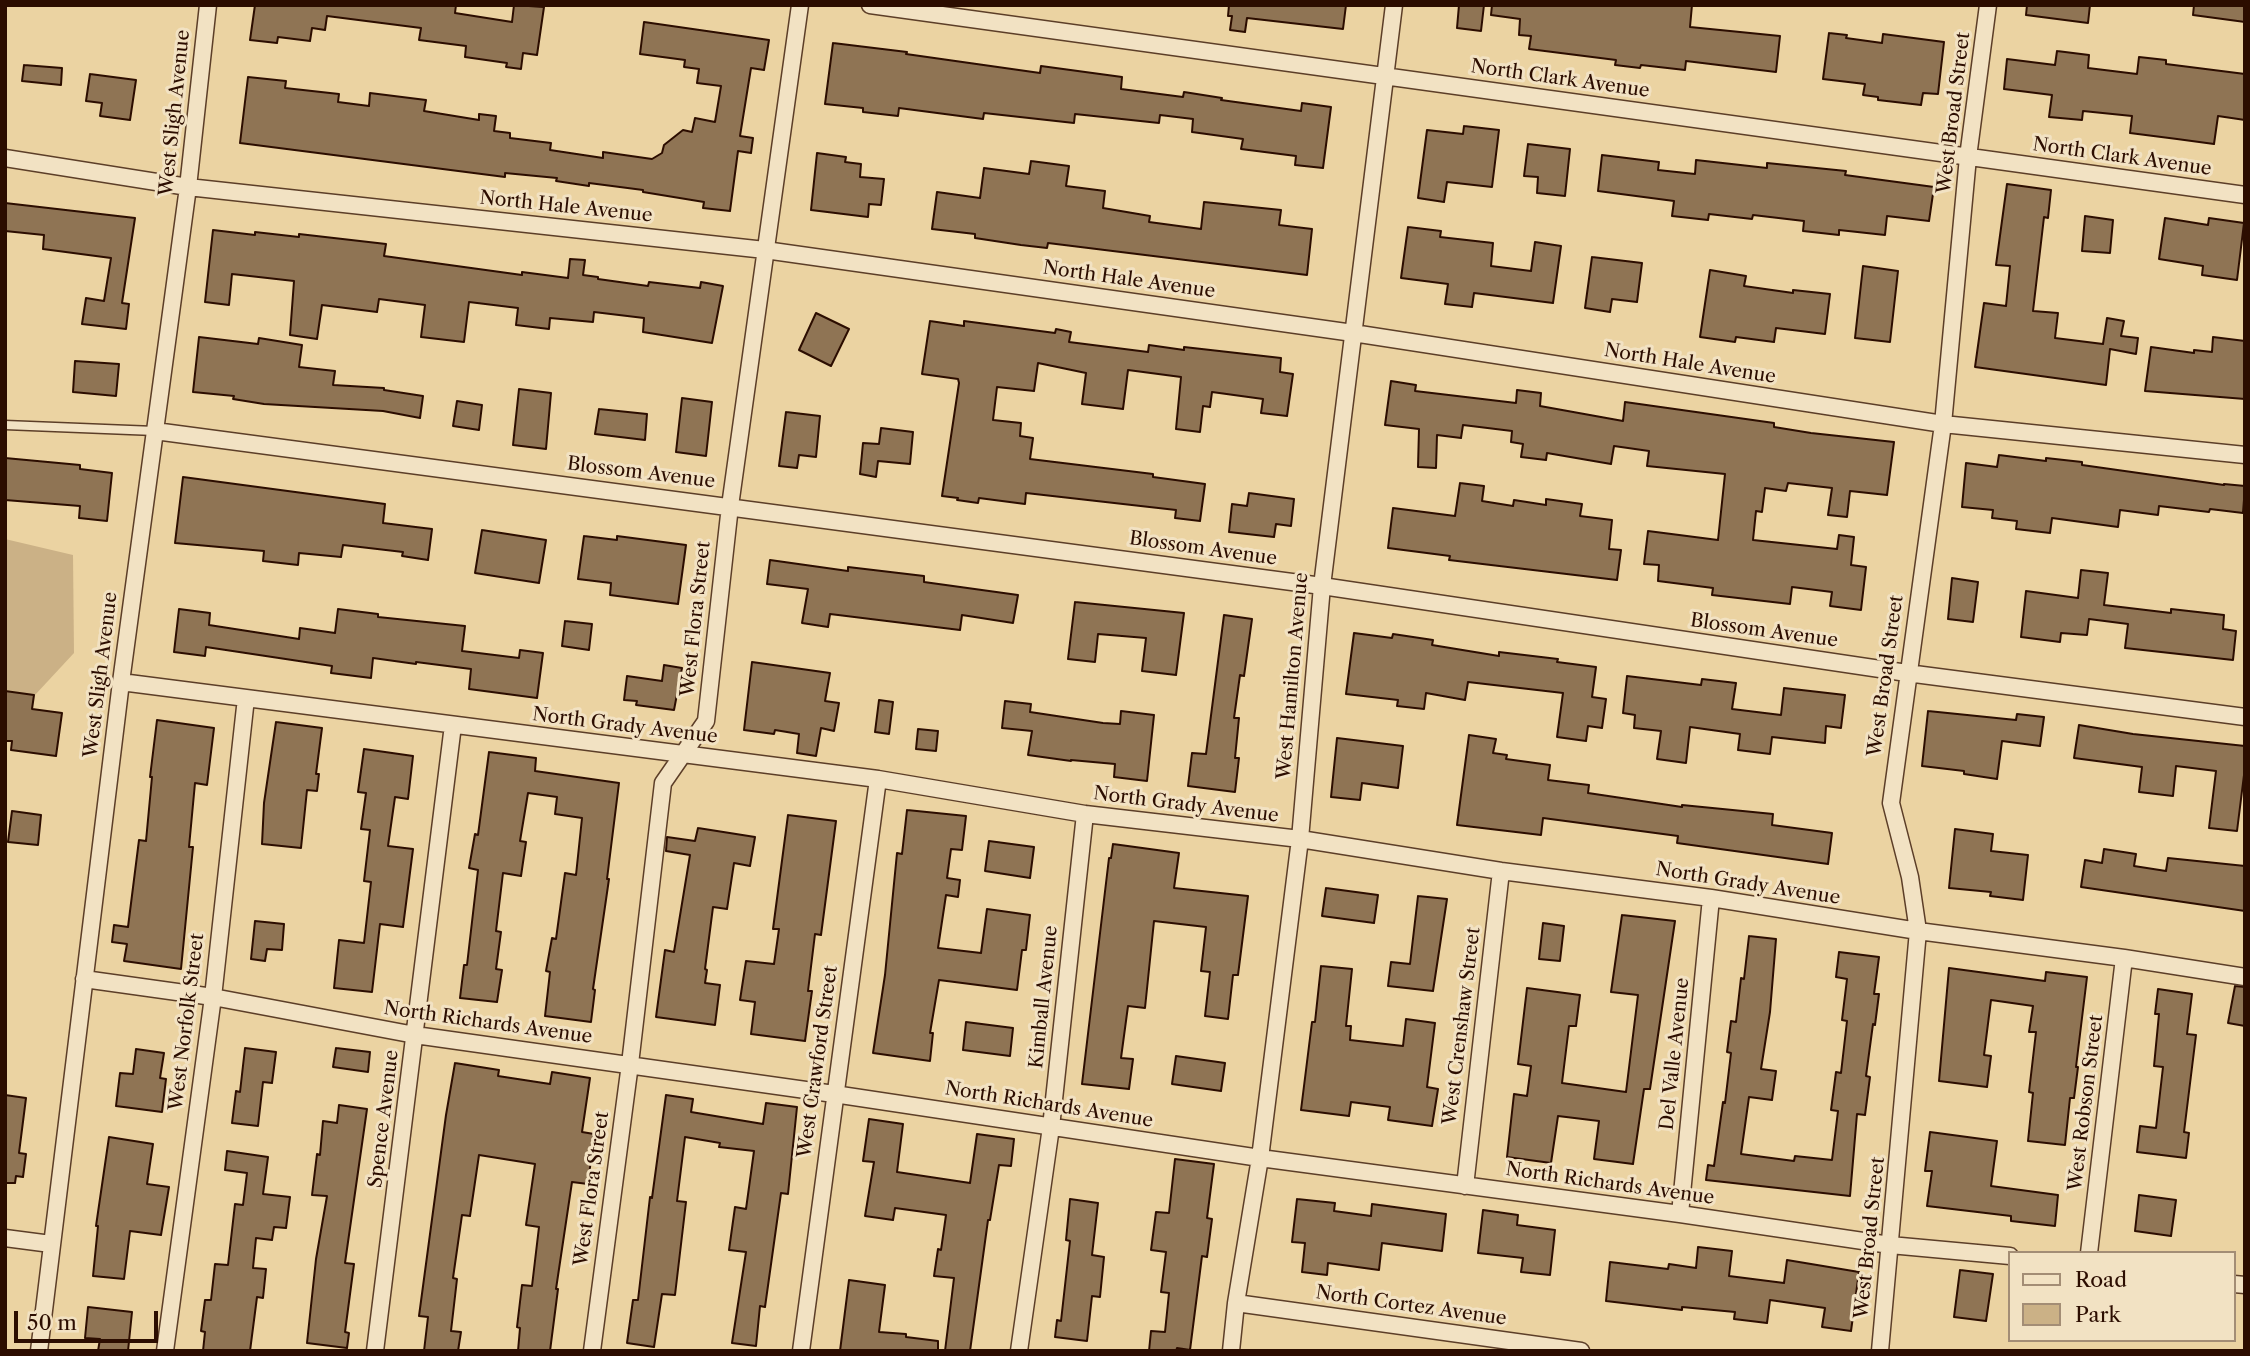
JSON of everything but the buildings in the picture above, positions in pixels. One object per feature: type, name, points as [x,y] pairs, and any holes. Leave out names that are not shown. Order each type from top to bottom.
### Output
[{"type":"street","name":"West Sligh Avenue","points":[[39,1351],[121,682],[188,187],[208,5]]},
{"type":"street","name":"West Flora Street","points":[[592,1351],[630,1064],[663,783],[706,721],[730,506],[800,5]]},
{"type":"street","name":"North Clark Avenue","points":[[870,5],[2245,195]]},
{"type":"street","name":"West Hamilton Avenue","points":[[1231,1351],[1236,1303],[1260,1158],[1300,839],[1322,586],[1394,5]]},
{"type":"street","name":"West Broad Street","points":[[1880,1351],[1918,931],[1910,877],[1891,803],[1943,424],[1968,156],[1988,5]]},
{"type":"street","name":"North Hale Avenue","points":[[5,158],[188,187],[765,250],[1353,333],[1943,424],[2245,454]]},
{"type":"street","name":"Blossom Avenue","points":[[155,431],[1322,586],[1907,673],[2245,717]]},
{"type":"street","name":"North Grady Avenue","points":[[121,682],[878,779],[1085,814],[1300,839],[1501,871],[1711,898],[1918,931],[2245,977]]},
{"type":"street","name":"West Norfolk Street","points":[[165,1351],[213,997],[246,698]]},
{"type":"street","name":"Spence Avenue","points":[[375,1351],[453,725]]},
{"type":"street","name":"West Crawford Street","points":[[801,1351],[878,779]]},
{"type":"street","name":"Kimball Avenue","points":[[1019,1351],[1051,1127],[1085,814]]},
{"type":"street","name":"West Crenshaw Street","points":[[1465,1186],[1501,871]]},
{"type":"street","name":"Del Valle Avenue","points":[[1680,1214],[1711,898]]},
{"type":"street","name":"West Robson Street","points":[[2089,1251],[2124,958]]},
{"type":"street","name":"North Richards Avenue","points":[[84,979],[213,997],[415,1035],[630,1064],[1260,1158],[1890,1245],[2008,1256]]},
{"type":"street","points":[[5,1237],[51,1244]]},
{"type":"street","name":"North Cortez Avenue","points":[[1236,1303],[1581,1351]]},
{"type":"lane","points":[[5,425],[155,431]]},
{"type":"green space","points":[[5,539],[73,555],[74,653],[35,695],[5,700]]}]
